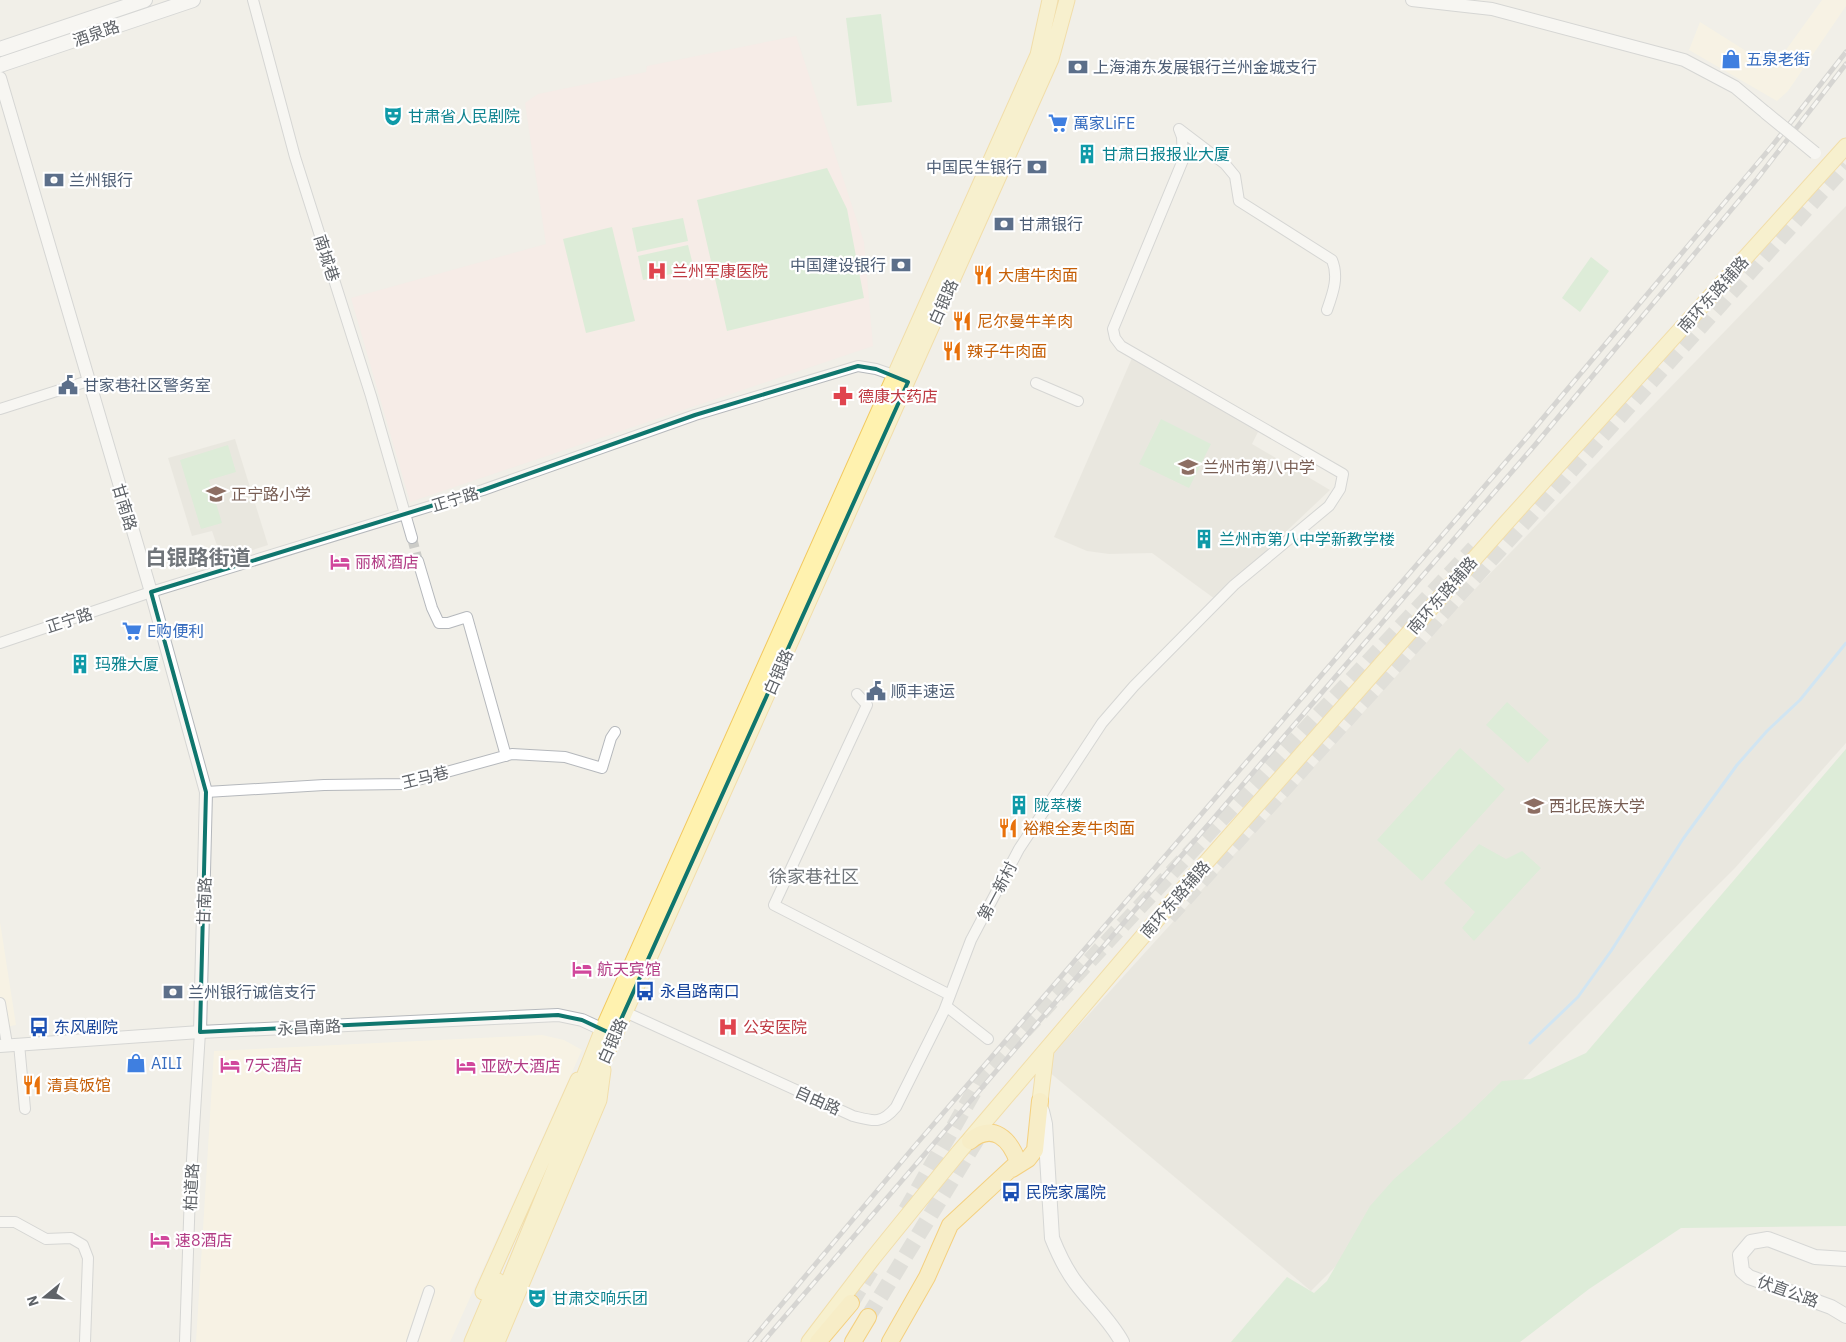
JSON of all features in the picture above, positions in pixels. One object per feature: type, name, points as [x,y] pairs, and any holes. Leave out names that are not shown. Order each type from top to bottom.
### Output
[{"type":"highway","points":[[1012,1169],[1028,1159],[1035,1150],[1040,1101]]},
{"type":"highway","points":[[890,1342],[927,1277],[950,1225],[1018,1162],[1011,1144],[1004,1138],[990,1132],[980,1133],[970,1140]]},
{"type":"highway","points":[[818,1342],[851,1303]]},
{"type":"highway","points":[[853,1342],[868,1316]]},
{"type":"main road","name":"酒泉路","points":[[0,49],[145,0]]},
{"type":"main road","name":"酒泉路","points":[[0,65],[193,0]]},
{"type":"main road","name":"白银路","points":[[608,1033],[625,1012],[902,379],[1038,55],[1050,0]]},
{"type":"main road","name":"白银路","points":[[472,1342],[608,1033],[902,379],[1051,59],[1067,0]]},
{"type":"main road","name":"南环东路辅路","points":[[809,1342],[873,1258],[970,1140],[1219,848],[1506,523],[1846,146]]},
{"type":"main road","points":[[1046,1051],[1040,1101],[1045,1124],[1052,1238],[1058,1253],[1075,1282],[1112,1326],[1122,1342]]},
{"type":"main road","points":[[461,1342],[571,1093],[598,1057]]},
{"type":"main road","points":[[497,1342],[599,1100],[598,1057]]},
{"type":"main road","name":"白银路","points":[[484,1342],[579,1101]]},
{"type":"main road","name":"伏直公路","points":[[1846,1259],[1815,1257],[1768,1239],[1751,1242],[1740,1255],[1742,1271],[1749,1277],[1831,1306],[1846,1316]]},
{"type":"street","name":"南城巷","points":[[253,0],[295,157],[412,538]]},
{"type":"street","points":[[1412,0],[1492,9],[1684,60],[1735,87],[1829,164]]},
{"type":"street","name":"甘南路","points":[[0,78],[151,592],[206,792],[200,1032]]},
{"type":"street","name":"第一新村","points":[[950,995],[970,940],[1019,848],[1102,723],[1134,686],[1234,585],[1329,506],[1340,488],[1343,474],[1121,346],[1115,338],[1114,329],[1183,160],[1182,137],[1179,129],[1225,164],[1235,176],[1239,202],[1332,260],[1336,270],[1334,292],[1327,310]]},
{"type":"street","name":"正宁路","points":[[0,643],[151,592],[483,490],[696,416],[858,366],[876,368],[902,379]]},
{"type":"street","points":[[0,409],[88,381]]},
{"type":"street","points":[[1036,383],[1078,401]]},
{"type":"street","points":[[418,560],[432,608],[439,623],[448,623],[467,616],[506,756]]},
{"type":"street","points":[[857,694],[867,705],[774,905],[950,995]]},
{"type":"street","name":"王马巷","points":[[206,792],[324,785],[403,784],[512,754],[565,758],[602,768],[610,738],[615,732]]},
{"type":"street","name":"自由路","points":[[625,1012],[853,1116],[874,1122],[890,1115],[896,1107],[950,995]]},
{"type":"street","points":[[0,1003],[25,1109]]},
{"type":"street","points":[[946,1006],[988,1039]]},
{"type":"street","name":"永昌南路","points":[[9,1045],[200,1032],[558,1015],[582,1020],[608,1033]]},
{"type":"street","name":"柏道路","points":[[185,1342],[190,1192],[200,1032]]},
{"type":"street","points":[[0,1222],[15,1222],[46,1239],[71,1238],[83,1245],[88,1258],[86,1342]]},
{"type":"street","points":[[412,1342],[430,1291]]},
{"type":"highlighted area","points":[[858,366],[876,369],[908,382],[614,1035],[582,1020],[558,1015],[200,1032],[206,792],[151,592],[483,490],[695,415]]},
{"type":"shaded area","name":"五泉老街","points":[[1822,0],[1846,0],[1846,6],[1788,91],[1777,101],[1689,50],[1700,22],[1773,68]]},
{"type":"shaded area","name":"兰州军康医院","points":[[796,36],[864,242],[873,346],[410,502],[351,298],[546,244],[525,103],[538,94],[646,72],[647,66]]},
{"type":"shaded area","name":"西北民族大学","points":[[1846,206],[1846,743],[1735,868],[1311,1291],[1042,1066],[1477,587]]},
{"type":"shaded area","name":"兰州市第八中学","points":[[1132,358],[1262,424],[1252,444],[1330,490],[1215,599],[1152,553],[1109,554],[1087,551],[1054,537]]},
{"type":"shaded area","name":"正宁路小学","points":[[235,439],[268,545],[222,560],[212,531],[192,536],[168,458]]},
{"type":"shaded area","points":[[0,922],[16,1025],[0,1028]]},
{"type":"shaded area","points":[[542,1035],[564,1040],[582,1050],[450,1342],[196,1342],[214,1051]]},
{"type":"green space","points":[[881,14],[892,102],[857,106],[846,18]]},
{"type":"green space","points":[[827,168],[847,209],[864,298],[727,331],[697,200]]},
{"type":"green space","points":[[683,218],[688,241],[637,252],[632,228]]},
{"type":"green space","points":[[612,227],[635,321],[586,333],[563,239]]},
{"type":"green space","points":[[688,245],[694,269],[643,280],[638,256]]},
{"type":"green space","points":[[1591,257],[1609,271],[1580,312],[1562,298]]},
{"type":"green space","points":[[1161,419],[1211,444],[1189,488],[1139,464]]},
{"type":"green space","points":[[228,445],[236,472],[209,480],[222,523],[201,529],[180,460]]},
{"type":"green space","points":[[1507,702],[1549,740],[1528,763],[1486,725]]},
{"type":"green space","points":[[1460,748],[1505,789],[1422,881],[1377,840]]},
{"type":"green space","points":[[1846,749],[1846,1226],[1681,1228],[1589,1289],[1520,1342],[1231,1342],[1287,1277],[1314,1293],[1327,1281],[1370,1206],[1394,1179],[1462,1120],[1502,1081],[1530,1079],[1586,1053]]},
{"type":"green space","points":[[1479,844],[1506,859],[1522,851],[1541,868],[1474,941],[1462,928],[1475,912],[1444,883]]},
{"type":"waterway","points":[[1530,1043],[1578,997],[1611,951],[1683,839],[1737,765],[1767,731],[1800,700],[1846,643]]},
{"type":"tunnel","points":[[1169,917],[1846,165]]},
{"type":"tunnel","points":[[412,538],[418,561]]},
{"type":"tunnel","points":[[906,1210],[984,1074],[1474,548]]},
{"type":"tunnel","points":[[868,1317],[982,1131]]},
{"type":"tunnel","points":[[851,1303],[871,1270]]},
{"type":"railway","points":[[750,1342],[913,1148],[1528,436],[1772,146],[1846,52]]},
{"type":"railway","points":[[763,1342],[1535,445],[1757,179],[1846,64]]},
{"type":"place","name":"五泉老街","points":[[1731,59]]},
{"type":"place","name":"上海浦东发展银行兰州金城支行","points":[[1078,67]]},
{"type":"place","name":"甘肃省人民剧院","points":[[393,116]]},
{"type":"place","name":"萬家LiFE","points":[[1058,123]]},
{"type":"place","name":"甘肃日报报业大厦","points":[[1087,154]]},
{"type":"place","name":"中国民生银行","points":[[1037,167]]},
{"type":"place","name":"兰州银行","points":[[54,180]]},
{"type":"place","name":"甘肃银行","points":[[1004,224]]},
{"type":"place","name":"中国建设银行","points":[[901,265]]},
{"type":"place","name":"兰州军康医院","points":[[657,271]]},
{"type":"place","name":"大唐牛肉面","points":[[983,275]]},
{"type":"place","name":"尼尔曼牛羊肉","points":[[962,321]]},
{"type":"place","name":"辣子牛肉面","points":[[952,351]]},
{"type":"place","name":"甘家巷社区警务室","points":[[68,385]]},
{"type":"place","name":"德康大药店","points":[[843,396]]},
{"type":"place","name":"兰州市第八中学","points":[[1188,467]]},
{"type":"place","name":"正宁路小学","points":[[216,494]]},
{"type":"place","name":"兰州市第八中学新教学楼","points":[[1204,539]]},
{"type":"place","name":"丽枫酒店","points":[[340,562]]},
{"type":"place","name":"E购便利","points":[[132,631]]},
{"type":"place","name":"玛雅大厦","points":[[80,664]]},
{"type":"place","name":"顺丰速运","points":[[876,691]]},
{"type":"place","name":"陇萃楼","points":[[1019,805]]},
{"type":"place","name":"西北民族大学","points":[[1534,806]]},
{"type":"place","name":"裕粮全麦牛肉面","points":[[1008,828]]},
{"type":"place","name":"航天宾馆","points":[[582,969]]},
{"type":"place","name":"永昌路南口","points":[[645,991]]},
{"type":"place","name":"兰州银行诚信支行","points":[[173,992]]},
{"type":"place","name":"东风剧院","points":[[39,1027]]},
{"type":"place","name":"公安医院","points":[[728,1027]]},
{"type":"place","name":"AILI","points":[[136,1063]]},
{"type":"place","name":"7天酒店","points":[[230,1065]]},
{"type":"place","name":"亚欧大酒店","points":[[466,1066]]},
{"type":"place","name":"清真饭馆","points":[[32,1085]]},
{"type":"place","name":"民院家属院","points":[[1011,1192]]},
{"type":"place","name":"速8酒店","points":[[160,1240]]},
{"type":"place","name":"甘肃交响乐团","points":[[537,1298]]},
{"type":"district","name":"白银路街道","points":[[198,558]]},
{"type":"district","name":"徐家巷社区","points":[[814,877]]}]
